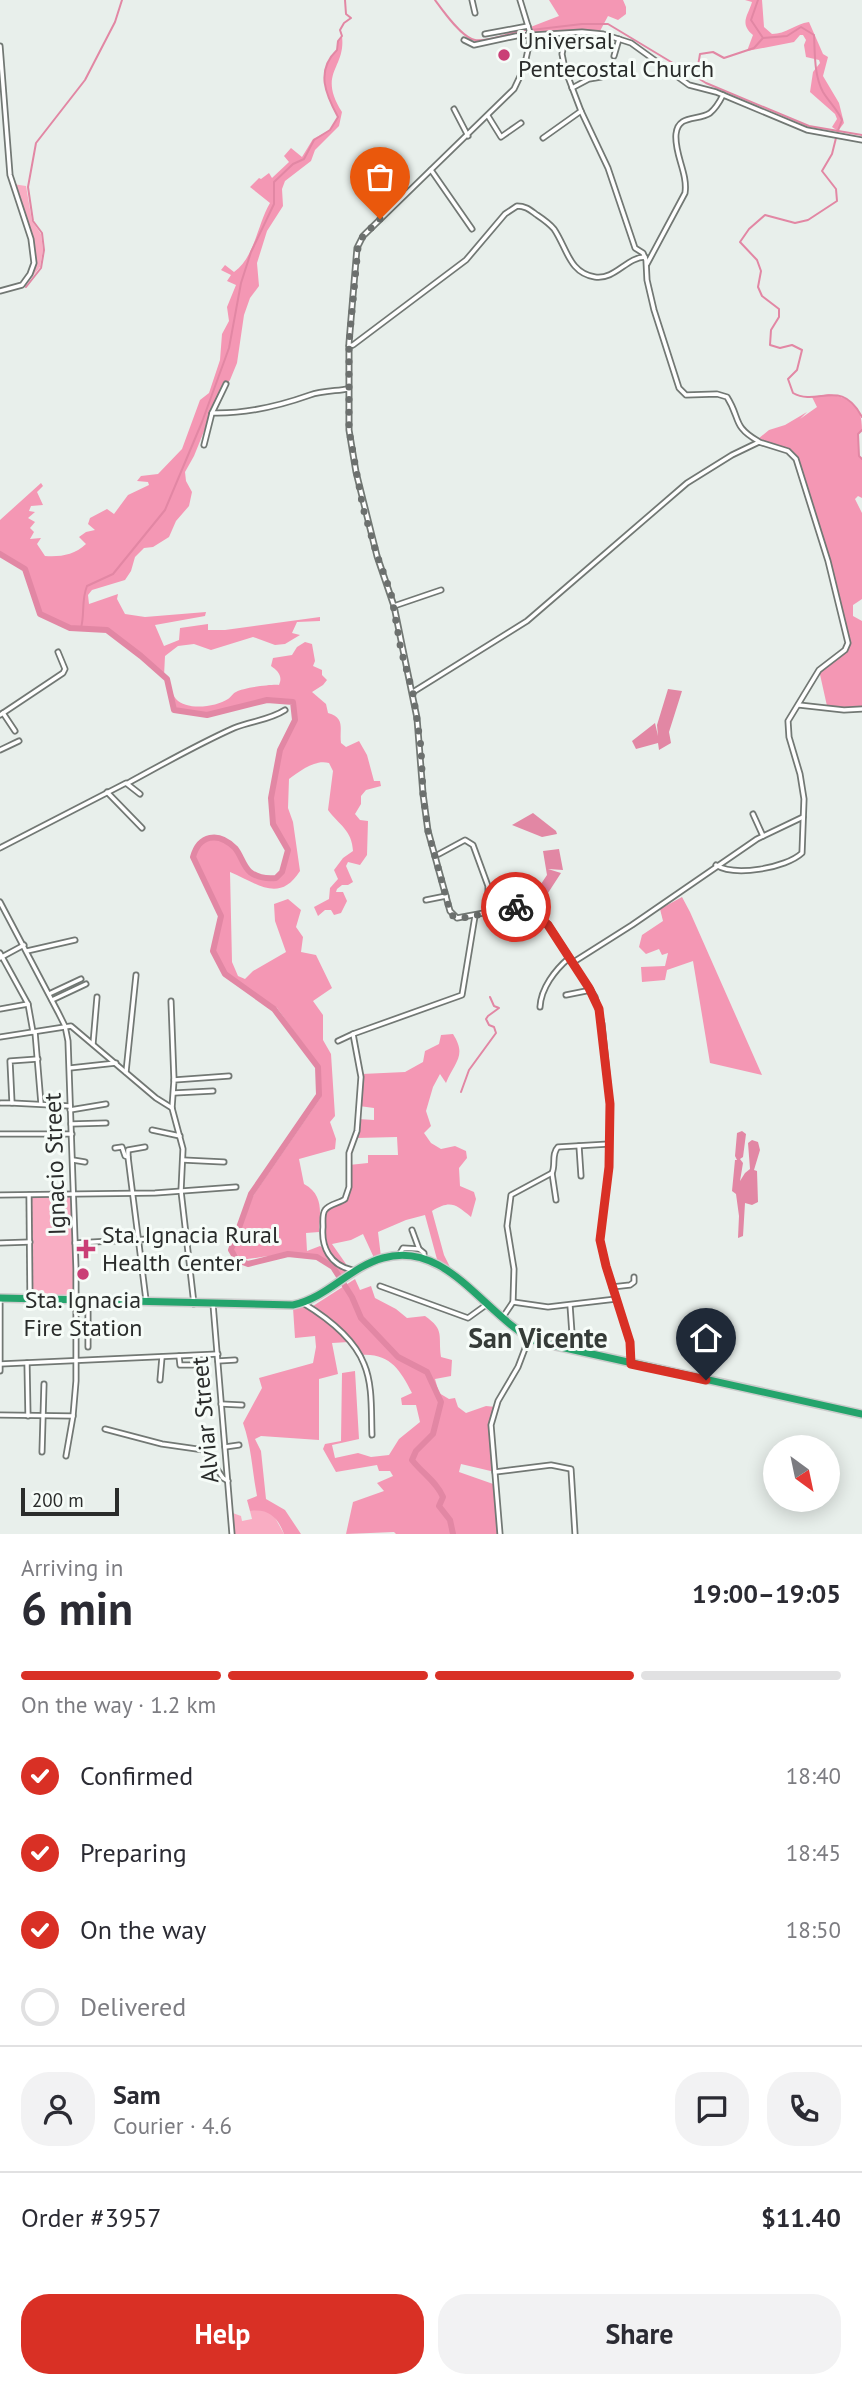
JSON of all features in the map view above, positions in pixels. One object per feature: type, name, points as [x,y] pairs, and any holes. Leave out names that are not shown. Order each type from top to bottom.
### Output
[{"type":"highway","points":[[0,1300],[285,1306],[303,1303],[380,1259],[400,1255],[425,1259],[445,1269],[529,1338],[550,1346],[862,1414]]},
{"type":"street","points":[[472,0],[475,13]]},
{"type":"street","points":[[520,0],[531,36],[518,83],[507,98],[359,241],[349,346],[349,430],[358,484],[394,606],[401,650],[413,693],[421,747],[428,831],[453,916],[463,918],[515,907],[530,910],[548,925],[595,997],[602,1024],[610,1104],[609,1167],[600,1240],[630,1342],[631,1364]]},
{"type":"street","points":[[485,34],[528,26]]},
{"type":"street","points":[[464,40],[480,44],[531,36],[594,32],[631,43],[682,82],[723,95],[807,130],[862,140]]},
{"type":"street","points":[[566,34],[562,54],[572,88],[608,168],[635,248],[645,257],[654,310],[678,388],[686,395],[717,394],[727,397],[742,431],[759,442],[789,451],[796,459],[828,561],[848,643],[845,650],[821,667],[791,716],[788,727],[800,774],[804,848],[792,860],[774,866],[728,871],[716,865]]},
{"type":"street","points":[[614,56],[619,39]]},
{"type":"street","points":[[0,46],[10,175],[31,239],[34,263],[22,285],[0,291]]},
{"type":"street","points":[[572,88],[589,79],[601,77]]},
{"type":"street","points":[[647,265],[685,193],[686,184],[676,140],[678,126],[683,121],[709,114],[723,95]]},
{"type":"street","points":[[454,109],[468,136]]},
{"type":"street","points":[[542,138],[581,111]]},
{"type":"street","points":[[488,116],[501,137],[521,123]]},
{"type":"street","points":[[432,170],[472,229]]},
{"type":"street","points":[[349,346],[376,330],[468,258],[505,214],[517,206],[526,208],[551,225],[570,260],[583,273],[604,277],[636,258],[645,257]]},
{"type":"street","points":[[204,445],[212,413],[226,384]]},
{"type":"street","points":[[212,413],[246,411],[348,388]]},
{"type":"street","points":[[413,693],[514,631],[687,483],[759,442]]},
{"type":"street","points":[[394,606],[442,590]]},
{"type":"street","points":[[15,731],[1,714],[64,673],[65,667],[58,652]]},
{"type":"street","points":[[799,705],[844,710],[862,709]]},
{"type":"street","points":[[0,848],[207,741],[239,726],[278,715],[285,710]]},
{"type":"street","points":[[0,750],[19,741]]},
{"type":"street","points":[[128,783],[140,794]]},
{"type":"street","points":[[107,792],[142,828]]},
{"type":"street","points":[[753,814],[763,836]]},
{"type":"street","points":[[540,1007],[546,988],[556,971],[570,960],[632,925],[716,865],[763,836],[804,817]]},
{"type":"street","points":[[439,854],[465,840],[473,845],[488,886],[488,912]]},
{"type":"street","points":[[426,900],[446,896]]},
{"type":"street","points":[[0,902],[65,1026]]},
{"type":"street","points":[[338,1041],[462,995],[475,916]]},
{"type":"street","points":[[27,951],[75,940]]},
{"type":"street","points":[[24,945],[1,956],[28,1004],[38,1059],[41,1104]]},
{"type":"street","points":[[126,1072],[136,975]]},
{"type":"street","points":[[49,994],[81,979]]},
{"type":"street","points":[[52,1000],[86,985]]},
{"type":"street","points":[[566,995],[591,990]]},
{"type":"street","points":[[93,1044],[97,996]]},
{"type":"street","points":[[171,1001],[174,1080],[172,1108],[183,1160],[181,1191],[194,1304]]},
{"type":"street","points":[[0,1009],[28,1004]]},
{"type":"street","points":[[0,1037],[65,1026],[73,1028],[172,1108]]},
{"type":"street","name":"Ignacio Street","points":[[65,1026],[70,1068],[76,1300],[73,1416],[66,1456]]},
{"type":"street","points":[[353,1034],[360,1077],[357,1131],[349,1153],[349,1187],[345,1199],[326,1209],[322,1238],[326,1250],[338,1263],[347,1270],[356,1272]]},
{"type":"street","points":[[12,1103],[10,1061],[38,1059]]},
{"type":"street","points":[[70,1068],[116,1063]]},
{"type":"street","points":[[174,1080],[229,1076]]},
{"type":"street","points":[[174,1093],[214,1091]]},
{"type":"street","points":[[1,1103],[70,1108],[106,1104]]},
{"type":"street","points":[[71,1124],[106,1123]]},
{"type":"street","points":[[152,1130],[180,1136]]},
{"type":"street","points":[[0,1134],[72,1134]]},
{"type":"street","points":[[556,1200],[552,1173],[555,1149],[609,1144]]},
{"type":"street","points":[[579,1146],[582,1176]]},
{"type":"street","points":[[115,1147],[122,1147],[128,1157]]},
{"type":"street","points":[[145,1147],[128,1150],[128,1157],[146,1302]]},
{"type":"street","points":[[73,1160],[85,1162]]},
{"type":"street","points":[[183,1160],[224,1162]]},
{"type":"street","points":[[503,1317],[513,1301],[514,1269],[507,1226],[509,1199],[513,1193],[552,1173]]},
{"type":"street","points":[[0,1195],[133,1194],[236,1188]]},
{"type":"street","points":[[29,1195],[30,1299]]},
{"type":"street","points":[[412,1230],[425,1259]]},
{"type":"street","points":[[75,1243],[185,1237]]},
{"type":"street","points":[[0,1243],[30,1242]]},
{"type":"street","points":[[400,1255],[403,1248],[419,1249]]},
{"type":"street","points":[[142,1262],[156,1260]]},
{"type":"street","points":[[612,1287],[631,1284],[634,1277]]},
{"type":"street","points":[[380,1286],[468,1318],[488,1304]]},
{"type":"street","points":[[513,1301],[544,1307],[617,1299]]},
{"type":"street","points":[[0,1300],[0,1371]]},
{"type":"street","points":[[88,1301],[88,1347]]},
{"type":"street","points":[[303,1303],[340,1331],[363,1361],[370,1398],[372,1435]]},
{"type":"street","name":"Alviar Street","points":[[213,1304],[232,1534]]},
{"type":"street","points":[[570,1305],[573,1350]]},
{"type":"street","points":[[500,1534],[491,1425],[493,1413],[518,1367],[529,1338]]},
{"type":"street","points":[[0,1364],[218,1354]]},
{"type":"street","points":[[179,1356],[180,1366],[193,1366]]},
{"type":"street","points":[[160,1380],[162,1357]]},
{"type":"street","points":[[218,1361],[235,1360]]},
{"type":"street","points":[[27,1363],[28,1416]]},
{"type":"street","points":[[42,1452],[44,1384]]},
{"type":"street","points":[[221,1404],[242,1405]]},
{"type":"street","points":[[0,1415],[73,1416]]},
{"type":"street","points":[[105,1430],[162,1444],[204,1450],[223,1478],[228,1480]]},
{"type":"street","points":[[225,1447],[239,1445]]},
{"type":"street","points":[[495,1472],[551,1465],[570,1469],[575,1534]]},
{"type":"shaded area","points":[[549,0],[623,0],[626,14],[618,20],[608,16],[600,31],[531,36],[528,28],[559,16]]},
{"type":"shaded area","points":[[745,0],[762,0],[764,27],[772,34],[809,22],[823,54],[828,57],[823,76],[839,103],[844,123],[838,131],[832,127],[837,119],[835,114],[810,92],[813,72],[820,63],[819,60],[806,57],[806,40],[803,35],[794,42],[747,51],[753,35],[745,23],[752,2]]},
{"type":"shaded area","points":[[342,36],[340,56],[332,79],[335,99],[342,112],[339,126],[315,150],[311,161],[285,181],[282,189],[283,206],[267,231],[257,263],[259,286],[250,298],[244,315],[237,363],[230,380],[219,394],[185,472],[192,492],[189,506],[176,521],[169,537],[153,547],[144,548],[135,557],[125,580],[92,590],[88,595],[89,604],[118,594],[117,599],[125,614],[145,617],[206,612],[205,616],[155,625],[164,646],[179,640],[180,628],[208,624],[208,630],[225,630],[320,617],[320,621],[297,622],[292,633],[300,635],[285,644],[275,645],[253,637],[211,650],[194,644],[178,646],[165,656],[164,676],[107,630],[70,628],[40,614],[25,569],[0,554],[0,520],[41,483],[43,486],[37,492],[43,505],[31,506],[29,511],[35,512],[28,518],[35,522],[30,528],[34,532],[30,539],[41,538],[37,544],[45,556],[72,553],[86,544],[79,537],[95,530],[88,524],[90,518],[107,509],[114,514],[128,495],[149,485],[148,482],[137,481],[141,476],[158,474],[182,449],[200,400],[209,393],[220,360],[222,334],[229,321],[227,307],[236,285],[227,281],[231,275],[221,270],[225,265],[234,272],[247,258],[270,203],[250,187],[269,173],[272,178],[289,162],[284,156],[291,148],[302,157],[313,139],[330,130],[338,117],[327,92],[325,74]]},
{"type":"shaded area","points":[[13,184],[26,186],[32,221],[41,234],[43,250],[40,267],[32,277],[32,240],[27,218]]},
{"type":"shaded area","points":[[829,394],[854,404],[862,421],[862,430],[858,434],[859,456],[862,459],[862,498],[858,496],[855,499],[862,513],[862,599],[853,605],[853,616],[862,621],[862,709],[844,710],[827,706],[819,670],[845,650],[848,639],[793,454],[759,442],[758,439],[769,430],[785,425],[807,412],[800,419],[817,407],[812,397]]},
{"type":"shaded area","points":[[305,642],[312,644],[315,661],[313,666],[322,670],[322,675],[327,680],[312,692],[326,704],[328,713],[339,721],[341,743],[346,747],[359,741],[367,755],[374,781],[380,781],[381,786],[366,790],[361,796],[361,804],[355,814],[360,820],[368,821],[367,855],[360,865],[348,862],[346,866],[353,882],[337,889],[336,892],[343,892],[347,901],[341,913],[334,915],[331,910],[325,910],[318,916],[314,907],[329,899],[330,888],[338,879],[334,870],[343,858],[353,851],[352,844],[348,833],[328,810],[333,771],[329,763],[313,764],[289,779],[288,808],[293,822],[300,871],[284,887],[276,889],[258,885],[230,872],[232,962],[238,976],[245,979],[253,971],[286,952],[275,921],[274,904],[288,899],[301,910],[296,927],[303,937],[301,952],[316,955],[332,988],[313,1001],[323,1015],[323,1040],[331,1054],[335,1116],[330,1122],[336,1139],[335,1149],[299,1159],[304,1184],[315,1193],[320,1211],[319,1232],[306,1233],[307,1251],[320,1246],[325,1249],[322,1235],[324,1214],[326,1209],[340,1201],[347,1193],[349,1165],[368,1163],[368,1155],[398,1155],[397,1137],[356,1138],[358,1119],[374,1120],[374,1108],[359,1106],[362,1074],[405,1072],[423,1062],[425,1051],[439,1044],[441,1035],[453,1034],[459,1048],[458,1058],[446,1083],[440,1074],[433,1087],[426,1111],[431,1126],[424,1133],[431,1143],[441,1149],[455,1146],[466,1151],[467,1158],[459,1168],[460,1186],[474,1192],[476,1199],[471,1217],[453,1205],[444,1205],[432,1211],[444,1255],[451,1269],[438,1263],[425,1215],[378,1232],[381,1257],[375,1260],[363,1234],[332,1244],[346,1264],[344,1268],[349,1272],[341,1277],[320,1260],[308,1256],[282,1255],[242,1260],[234,1251],[235,1239],[253,1196],[321,1097],[321,1068],[277,1008],[225,974],[213,951],[221,916],[193,857],[204,840],[222,839],[235,848],[248,870],[256,876],[276,878],[282,872],[288,850],[273,824],[271,798],[280,750],[295,720],[293,702],[267,700],[207,715],[174,710],[167,679],[176,699],[181,703],[194,706],[216,704],[239,691],[279,685],[279,674],[271,666],[273,658],[292,655],[297,647]]},
{"type":"shaded area","points":[[668,689],[682,691],[669,732],[671,743],[659,750],[658,743],[636,749],[632,741],[655,723],[658,736],[657,725]]},
{"type":"shaded area","points":[[533,813],[557,834],[542,837],[512,825]]},
{"type":"shaded area","points":[[559,849],[563,870],[548,869],[561,873],[548,893],[541,890],[546,895],[538,906],[525,895],[536,886],[539,887],[547,875],[543,851]]},
{"type":"shaded area","points":[[682,897],[762,1075],[710,1063],[693,961],[667,970],[665,980],[642,982],[641,967],[665,966],[668,953],[662,955],[659,949],[646,954],[639,947],[642,935],[663,921],[660,909]]},
{"type":"shaded area","points":[[742,1131],[746,1134],[743,1157],[740,1159],[743,1163],[740,1181],[750,1169],[748,1143],[752,1140],[758,1142],[760,1150],[754,1170],[757,1171],[758,1202],[752,1205],[745,1203],[743,1236],[738,1238],[739,1216],[736,1194],[732,1191],[737,1160],[737,1133]]},
{"type":"shaded area","points":[[74,1195],[75,1300],[31,1299],[30,1196]]},
{"type":"shaded area","points":[[355,1279],[360,1290],[371,1286],[375,1298],[407,1318],[425,1316],[436,1325],[441,1357],[452,1360],[451,1376],[435,1379],[439,1393],[449,1399],[455,1398],[458,1407],[466,1413],[486,1406],[496,1407],[491,1425],[495,1472],[461,1464],[459,1472],[496,1485],[500,1534],[346,1534],[353,1502],[384,1491],[377,1483],[393,1476],[390,1471],[379,1471],[377,1465],[336,1472],[323,1449],[325,1444],[341,1441],[342,1373],[355,1371],[359,1439],[332,1445],[335,1458],[358,1453],[371,1457],[389,1455],[399,1439],[420,1422],[416,1405],[402,1405],[401,1398],[412,1393],[398,1370],[386,1359],[359,1355],[349,1342],[332,1343],[338,1374],[319,1379],[319,1440],[261,1436],[255,1439],[261,1451],[266,1499],[285,1510],[301,1534],[284,1534],[272,1515],[257,1510],[250,1511],[247,1500],[257,1496],[243,1423],[262,1388],[259,1378],[313,1363],[315,1336],[295,1338],[293,1308],[307,1305],[316,1310],[313,1306]]},
{"type":"shaded area","points":[[261,1509],[273,1514],[284,1534],[232,1534],[230,1512],[241,1516],[242,1521],[252,1519],[250,1511]]},
{"type":"waterway","points":[[26,287],[41,268],[44,250],[42,233],[33,221],[28,187],[36,143],[85,80],[115,22],[122,0]]},
{"type":"waterway","points":[[81,628],[87,586],[113,574],[165,510],[229,348],[241,283],[251,252],[274,204],[274,182],[293,164],[304,159],[314,140],[330,130],[338,117],[327,92],[324,75],[342,36],[340,30],[351,18],[346,14],[345,0]]},
{"type":"waterway","points":[[435,0],[459,29],[475,40],[487,40],[526,30]]},
{"type":"waterway","points":[[758,0],[751,20],[763,38],[787,36],[801,27],[814,35],[820,86],[842,120],[837,133]]},
{"type":"waterway","points":[[531,30],[608,24],[706,83],[809,126],[862,135]]},
{"type":"waterway","points":[[690,74],[690,70],[698,66],[700,54],[713,52],[724,58],[754,48],[763,38]]},
{"type":"waterway","points":[[836,138],[832,154],[822,171],[836,189],[837,201],[808,220],[795,223],[765,215],[749,229],[740,242],[757,260],[761,271],[758,287],[762,296],[779,309],[779,317],[771,330],[770,345],[780,348],[792,345],[802,350],[797,370],[788,379],[793,393],[811,397],[829,395],[846,398],[862,417]]},
{"type":"waterway","points":[[862,430],[858,434],[859,456],[862,459]]},
{"type":"waterway","points":[[0,554],[25,569],[40,614],[70,628],[107,630],[167,679],[174,710],[207,715],[267,700],[293,702],[295,720],[280,750],[271,798],[273,824],[288,850],[282,872],[276,878],[256,876],[248,870],[235,848],[222,839],[204,840],[193,857],[221,916],[213,951],[225,974],[274,1009],[318,1067],[319,1095],[251,1194],[231,1250],[237,1260],[248,1264],[288,1254],[317,1257],[333,1267],[352,1297],[361,1318],[398,1357],[427,1372],[441,1402],[433,1434],[416,1451],[412,1460],[440,1491],[443,1497],[439,1506],[450,1520],[453,1534]]},
{"type":"waterway","points":[[461,1092],[469,1070],[496,1033],[486,1019],[499,1008],[494,1006],[490,997]]},
{"type":"way so far","points":[[380,219],[359,241],[349,343],[349,430],[363,508],[391,593],[401,650],[413,693],[421,747],[428,831],[450,911],[453,916],[463,918],[516,907]]},
{"type":"place","name":"Universal Pentecostal Church","points":[[504,55]]},
{"type":"place","name":"Sta. Ignacia Rural Health Center","points":[[86,1249]]},
{"type":"place","name":"Sta. Ignacia Fire Station","points":[[83,1274]]},
{"type":"district","name":"San Vicente","points":[[538,1338]]},
{"type":"route","points":[[516,907],[530,910],[548,925],[595,997],[599,1009],[610,1104],[609,1167],[600,1240],[630,1342],[631,1364],[706,1380]]}]
